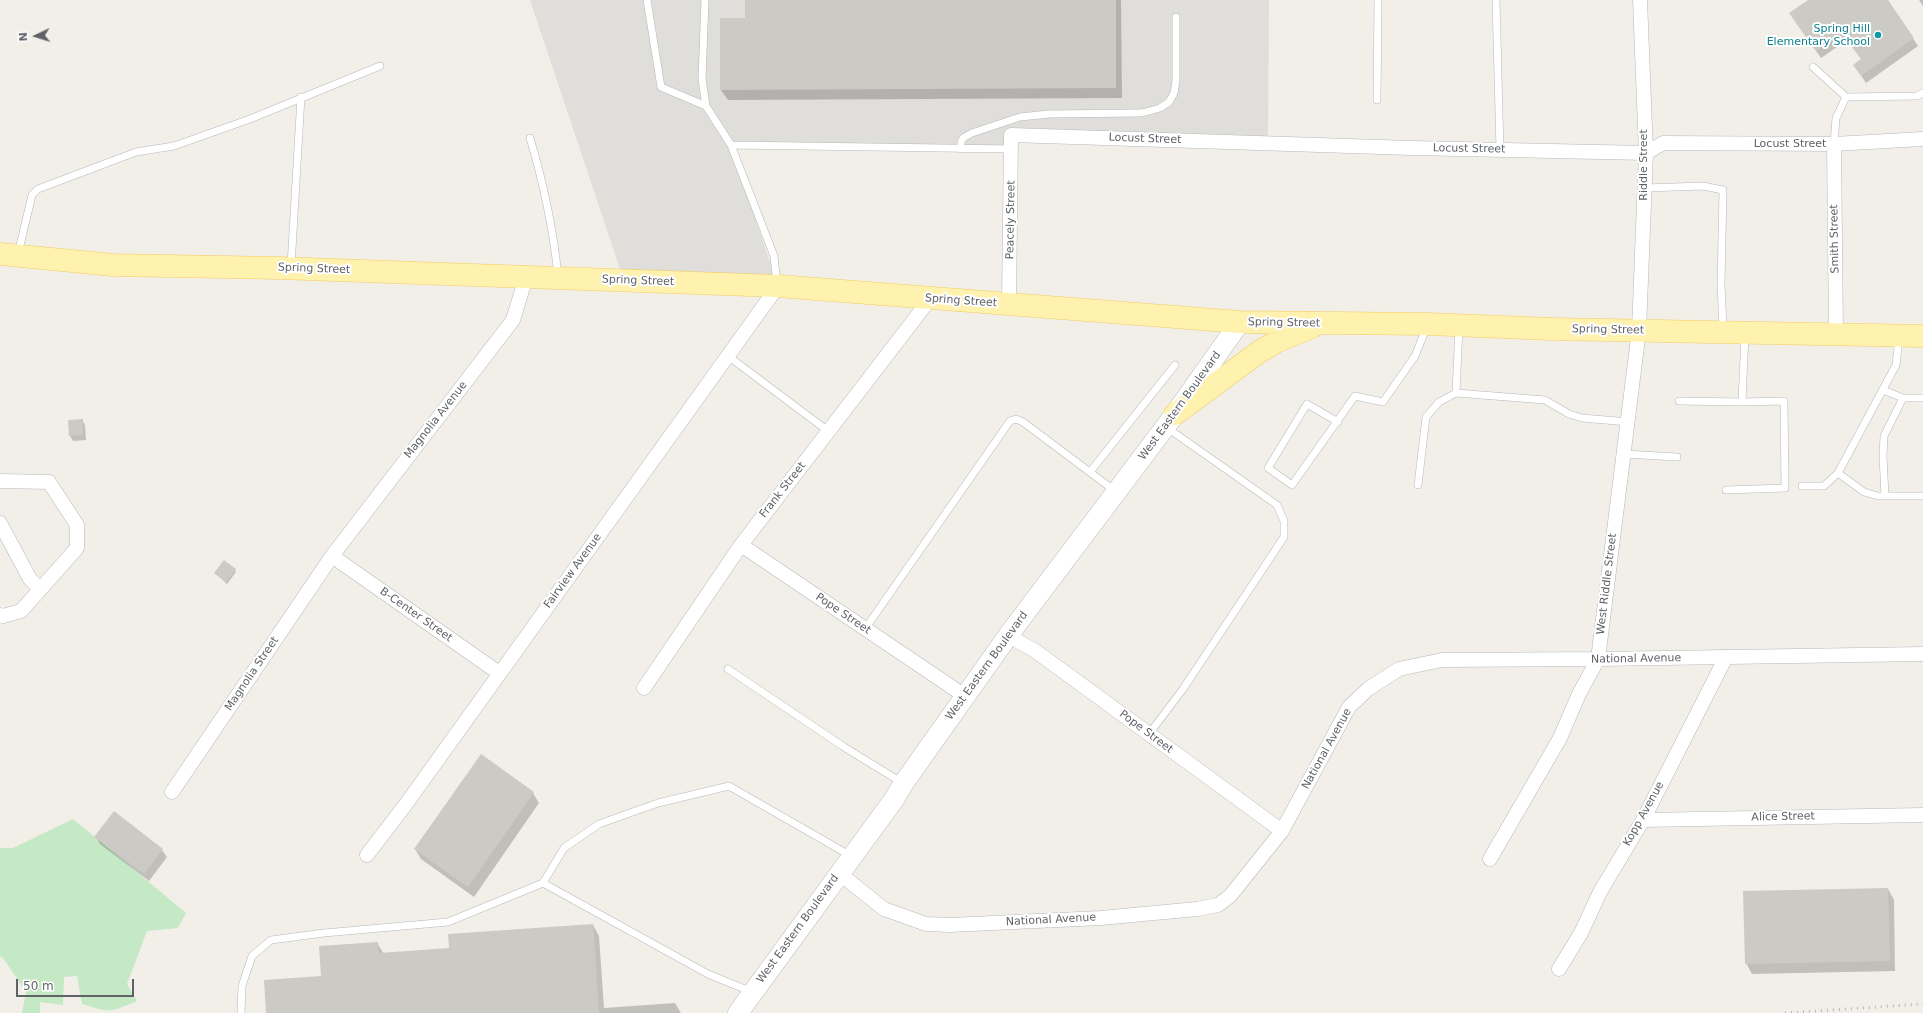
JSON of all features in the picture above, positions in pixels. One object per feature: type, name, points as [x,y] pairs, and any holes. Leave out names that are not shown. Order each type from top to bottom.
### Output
[{"type":"main road","name":"Spring Street","points":[[9,255],[113,265],[290,268],[778,286],[1240,322],[1428,324],[1923,336]]},
{"type":"main road","name":"West Eastern Boulevard","points":[[738,1013],[895,798],[903,784],[1010,633],[1117,492],[1240,322]]},
{"type":"main road","points":[[1170,420],[1259,352],[1276,342],[1321,324]]},
{"type":"street","name":"Riddle Street","points":[[1639,330],[1646,153],[1640,0]]},
{"type":"street","name":"Locust Street","points":[[1012,142],[1646,153],[1663,143],[1834,144],[1923,138]]},
{"type":"street","name":"Peacely Street","points":[[1009,304],[1012,142]]},
{"type":"street","name":"Smith Street","points":[[1834,144],[1836,334]]},
{"type":"street","name":"Magnolia Avenue","points":[[332,556],[513,320],[526,277]]},
{"type":"street","name":"Fairview Avenue","points":[[367,855],[778,286]]},
{"type":"street","name":"Frank Street","points":[[644,688],[741,545],[930,299]]},
{"type":"street","name":"West Riddle Street","points":[[1490,859],[1560,738],[1579,694],[1598,659],[1629,422],[1639,330]]},
{"type":"street","points":[[0,481],[49,482],[77,525],[77,548],[21,611],[4,616],[0,615]]},
{"type":"street","points":[[0,523],[30,579],[40,589]]},
{"type":"street","name":"Pope Street","points":[[741,545],[965,696]]},
{"type":"street","name":"B-Center Street","points":[[332,556],[499,674]]},
{"type":"street","name":"Magnolia Street","points":[[172,792],[332,556]]},
{"type":"street","name":"Pope Street","points":[[1010,633],[1019,642],[1034,650],[1282,832]]},
{"type":"street","name":"National Avenue","points":[[839,873],[884,909],[926,924],[950,925],[1101,918],[1190,910],[1218,905],[1230,896],[1282,832],[1350,707],[1368,689],[1399,669],[1442,660],[1923,654]]},
{"type":"street","name":"Kopp Avenue","points":[[1560,969],[1600,892],[1643,820],[1726,657]]},
{"type":"street","name":"Alice Street","points":[[1643,820],[1923,815]]},
{"type":"lane","points":[[647,0],[661,88],[706,106]]},
{"type":"lane","points":[[705,0],[702,79],[706,106],[731,145],[774,256],[778,286]]},
{"type":"lane","points":[[1377,100],[1378,0]]},
{"type":"lane","points":[[1496,0],[1500,150]]},
{"type":"lane","points":[[961,149],[961,142],[963,138],[972,132],[1020,117],[1049,114],[1142,113],[1160,108],[1168,102],[1174,94],[1176,81],[1176,17]]},
{"type":"lane","points":[[9,255],[32,195],[38,189],[136,152],[174,146],[250,119],[380,66]]},
{"type":"lane","points":[[1813,67],[1846,97],[1917,96],[1923,93]]},
{"type":"lane","points":[[290,268],[301,97]]},
{"type":"lane","points":[[1834,144],[1836,118],[1846,97]]},
{"type":"lane","points":[[530,138],[545,189],[555,246],[558,278]]},
{"type":"lane","points":[[731,145],[961,149],[1012,142]]},
{"type":"lane","points":[[1645,188],[1704,186],[1723,190],[1721,284],[1724,331]]},
{"type":"lane","points":[[1338,422],[1307,404],[1268,468],[1292,485],[1338,422],[1355,396],[1383,402],[1415,356],[1428,324]]},
{"type":"lane","points":[[1456,393],[1459,325]]},
{"type":"lane","points":[[1742,402],[1745,332]]},
{"type":"lane","points":[[1802,486],[1824,486],[1838,473],[1896,365],[1899,335]]},
{"type":"lane","points":[[728,356],[828,431]]},
{"type":"lane","points":[[1090,472],[1175,365]]},
{"type":"lane","points":[[1883,390],[1903,398],[1923,398]]},
{"type":"lane","points":[[1418,484],[1426,417],[1439,402],[1456,393],[1545,400],[1569,414],[1582,418],[1629,422]]},
{"type":"lane","points":[[1886,496],[1883,456],[1884,436],[1903,398]]},
{"type":"lane","points":[[1678,401],[1784,401],[1785,488],[1726,490]]},
{"type":"lane","points":[[865,629],[1010,421],[1016,419],[1023,422],[1117,492]]},
{"type":"lane","points":[[1149,734],[1183,689],[1284,537],[1284,521],[1277,505],[1170,420]]},
{"type":"lane","points":[[1624,454],[1677,456]]},
{"type":"lane","points":[[1838,473],[1864,492],[1878,496],[1923,496]]},
{"type":"lane","points":[[728,669],[838,744],[903,784]]},
{"type":"lane","points":[[241,1013],[242,986],[252,956],[271,940],[324,933],[448,922],[543,883],[564,848],[599,824],[658,803],[729,786],[852,856]]},
{"type":"lane","points":[[543,883],[708,974],[753,993]]},
{"type":"shaded area","points":[[530,0],[1269,0],[1268,144],[1012,135],[1012,149],[731,146],[778,286],[624,281]]},
{"type":"green space","points":[[73,819],[186,913],[178,928],[147,931],[127,984],[137,1001],[115,1010],[99,1009],[82,1004],[77,976],[64,977],[63,1005],[40,1002],[40,1013],[22,1013],[26,992],[3,958],[0,957],[0,848],[13,848]]},
{"type":"building","points":[[745,0],[1116,0],[1116,88],[720,90],[720,18],[745,18]]},
{"type":"building","name":"Spring Hill Elementary School","points":[[1808,0],[1888,0],[1914,38],[1861,76],[1853,65],[1861,59],[1842,33],[1816,51],[1789,13]]},
{"type":"building","points":[[83,419],[83,435],[69,436],[68,420]]},
{"type":"building","points":[[224,560],[236,569],[226,582],[214,573]]},
{"type":"building","points":[[481,754],[534,792],[468,887],[414,849]]},
{"type":"building","points":[[114,811],[163,849],[144,874],[94,837]]},
{"type":"building","points":[[1888,888],[1890,961],[1745,964],[1743,891]]},
{"type":"building","points":[[593,924],[599,1013],[266,1013],[264,980],[321,976],[319,946],[378,942],[379,953],[449,948],[448,934]]},
{"type":"railway","points":[[1785,1013],[1923,1004]]},
{"type":"place","name":"Spring Hill Elementary School","points":[[1878,35]]}]
